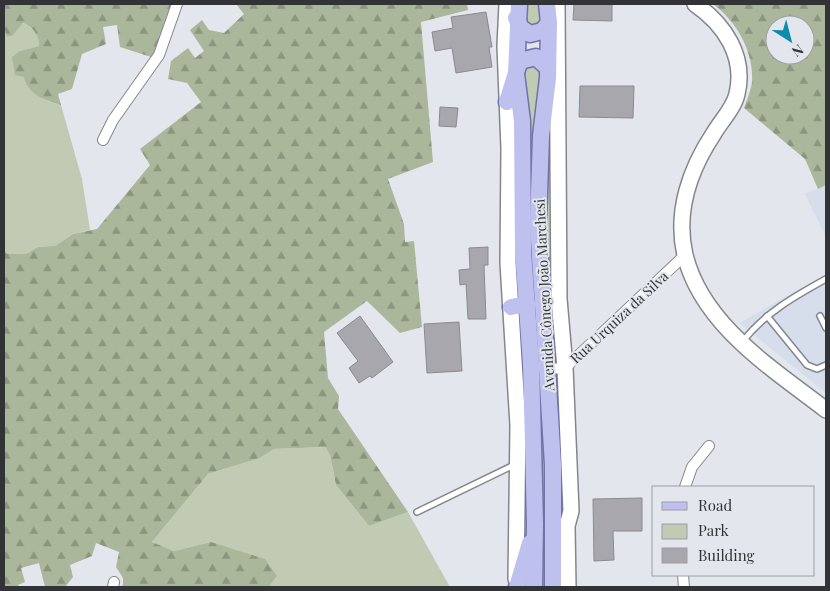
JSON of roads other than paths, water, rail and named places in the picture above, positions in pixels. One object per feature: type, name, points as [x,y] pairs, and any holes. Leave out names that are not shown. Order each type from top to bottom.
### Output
[{"type":"main road","points":[[509,4],[521,28],[530,34],[542,31],[549,23]]},
{"type":"main road","name":"Avenida Cônego João Marchesi","points":[[519,4],[516,74],[522,121],[523,251],[519,306],[536,524],[534,587]]},
{"type":"main road","name":"Avenida Cônego João Marchesi","points":[[547,4],[549,23],[548,68],[542,136],[538,224],[553,465],[560,526],[553,587]]},
{"type":"main road","points":[[507,102],[519,63],[530,57],[540,60],[548,68]]},
{"type":"main road","points":[[516,587],[536,524]]},
{"type":"street","points":[[103,140],[113,120],[159,55],[178,4]]},
{"type":"street","name":"Avenida Cônego João Marchesi","points":[[509,4],[505,46],[508,263],[519,306],[516,587]]},
{"type":"street","name":"Avenida Cônego João Marchesi","points":[[557,4],[559,290],[565,368],[570,512],[560,526],[568,587]]},
{"type":"street","points":[[695,4],[710,14],[724,30],[734,48],[738,80],[737,95],[707,144],[688,184],[683,220],[685,255],[696,282],[708,303],[742,342],[826,410]]},
{"type":"street","name":"Rua Urquiza da Silva","points":[[547,369],[565,368],[685,255]]},
{"type":"street","points":[[685,486],[692,467],[709,446]]},
{"type":"lane","points":[[742,342],[767,316],[793,297],[826,279]]},
{"type":"lane","points":[[767,316],[807,365],[817,369],[826,366]]},
{"type":"lane","points":[[820,316],[826,328]]},
{"type":"lane","points":[[417,512],[518,463]]}]
